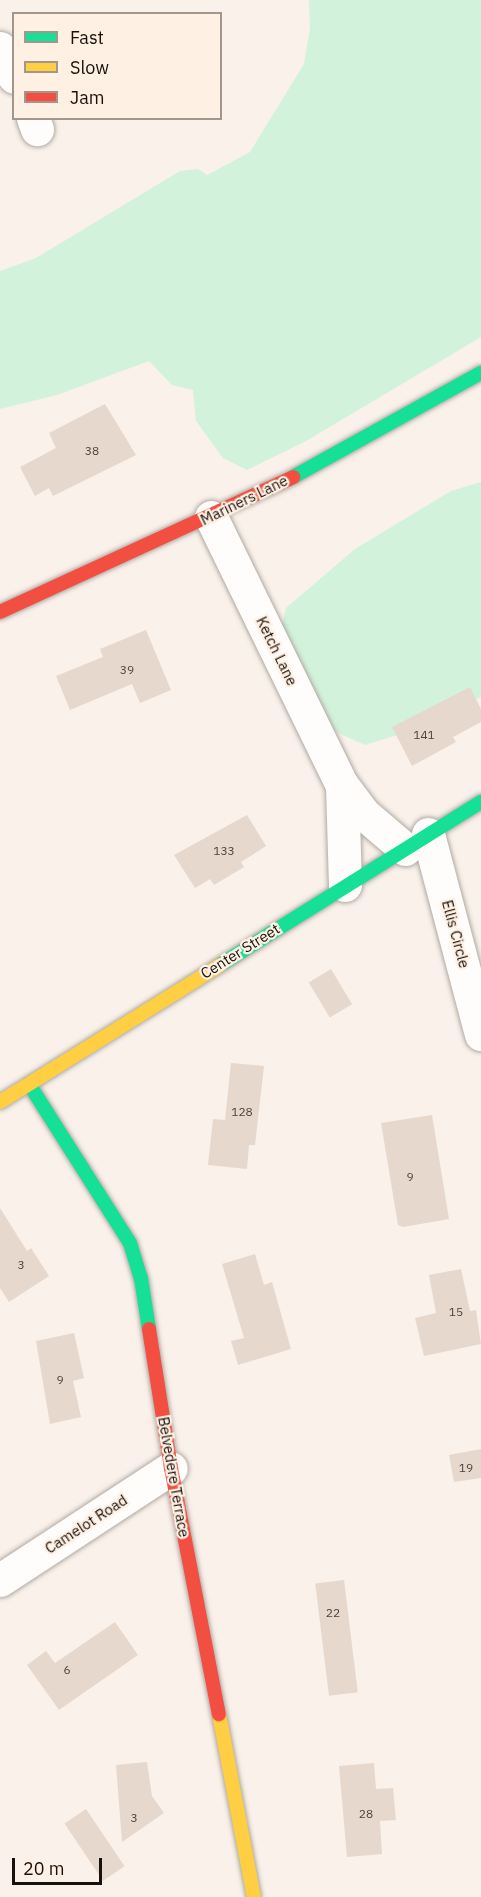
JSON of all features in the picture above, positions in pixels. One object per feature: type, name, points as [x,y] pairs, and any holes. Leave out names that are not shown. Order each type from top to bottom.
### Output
[{"type":"street","points":[[0,48],[12,73]]},
{"type":"street","name":"Mariners Lane","points":[[0,612],[212,517],[307,470],[481,373]]},
{"type":"street","name":"Ketch Lane","points":[[212,517],[342,785],[364,814],[416,842]]},
{"type":"street","name":"Ketch Lane","points":[[342,785],[345,885]]},
{"type":"street","name":"Center Street","points":[[0,1102],[481,802]]},
{"type":"street","name":"Ellis Circle","points":[[416,842],[481,1035]]},
{"type":"street","name":"Belvedere Terrace","points":[[29,1084],[130,1243],[141,1278],[171,1468],[254,1897]]},
{"type":"street","name":"Camelot Road","points":[[0,1580],[171,1468]]},
{"type":"green space","points":[[309,0],[481,0],[481,337],[306,441],[247,470],[223,458],[196,421],[193,390],[172,385],[149,361],[57,395],[0,409],[0,271],[36,258],[180,171],[198,169],[207,175],[250,152],[304,64],[310,28]]},
{"type":"green space","points":[[481,482],[481,697],[413,730],[365,745],[334,731],[281,629],[286,608],[355,549],[451,491]]},
{"type":"building","points":[[105,404],[136,455],[53,496],[49,488],[35,496],[20,467],[56,448],[49,433]]},
{"type":"building","points":[[146,630],[171,690],[140,703],[132,684],[70,710],[56,676],[103,657],[100,649]]},
{"type":"building","points":[[470,687],[481,709],[481,722],[453,737],[456,742],[412,766],[392,727]]},
{"type":"building","points":[[247,815],[266,846],[241,862],[244,867],[214,885],[210,879],[195,888],[174,855]]},
{"type":"building","points":[[331,969],[352,1004],[330,1018],[309,982]]},
{"type":"building","points":[[231,1063],[264,1066],[255,1145],[249,1145],[247,1169],[208,1165],[213,1119],[225,1120]]},
{"type":"building","points":[[432,1115],[449,1219],[403,1227],[398,1225],[381,1123]]},
{"type":"building","points":[[0,1208],[27,1251],[31,1248],[49,1276],[9,1302],[0,1288]]},
{"type":"building","points":[[255,1254],[264,1285],[272,1282],[291,1349],[238,1365],[231,1341],[244,1338],[222,1264]]},
{"type":"building","points":[[461,1269],[470,1311],[476,1310],[481,1344],[424,1356],[415,1318],[436,1313],[429,1275]]},
{"type":"building","points":[[74,1333],[84,1378],[73,1381],[81,1417],[50,1424],[36,1341]]},
{"type":"building","points":[[481,1449],[481,1478],[454,1482],[449,1455]]},
{"type":"building","points":[[344,1580],[358,1692],[329,1696],[315,1584]]},
{"type":"building","points":[[115,1622],[138,1655],[59,1710],[27,1665],[46,1651],[55,1663]]},
{"type":"building","points":[[147,1762],[152,1796],[164,1813],[122,1842],[116,1765]]},
{"type":"building","points":[[374,1763],[376,1789],[393,1788],[396,1820],[380,1821],[382,1854],[347,1857],[339,1766]]},
{"type":"building","points":[[86,1809],[125,1866],[103,1881],[64,1824]]},
{"type":"traffic: fast","points":[[293,477],[481,373]]},
{"type":"traffic: fast","points":[[220,965],[481,802]]},
{"type":"traffic: fast","points":[[29,1084],[130,1243],[141,1278],[149,1329]]},
{"type":"traffic: slow","points":[[0,1102],[220,965]]},
{"type":"traffic: slow","points":[[219,1714],[254,1897]]},
{"type":"traffic: jam","points":[[0,612],[293,477]]},
{"type":"traffic: jam","points":[[149,1329],[171,1468],[219,1714]]}]
